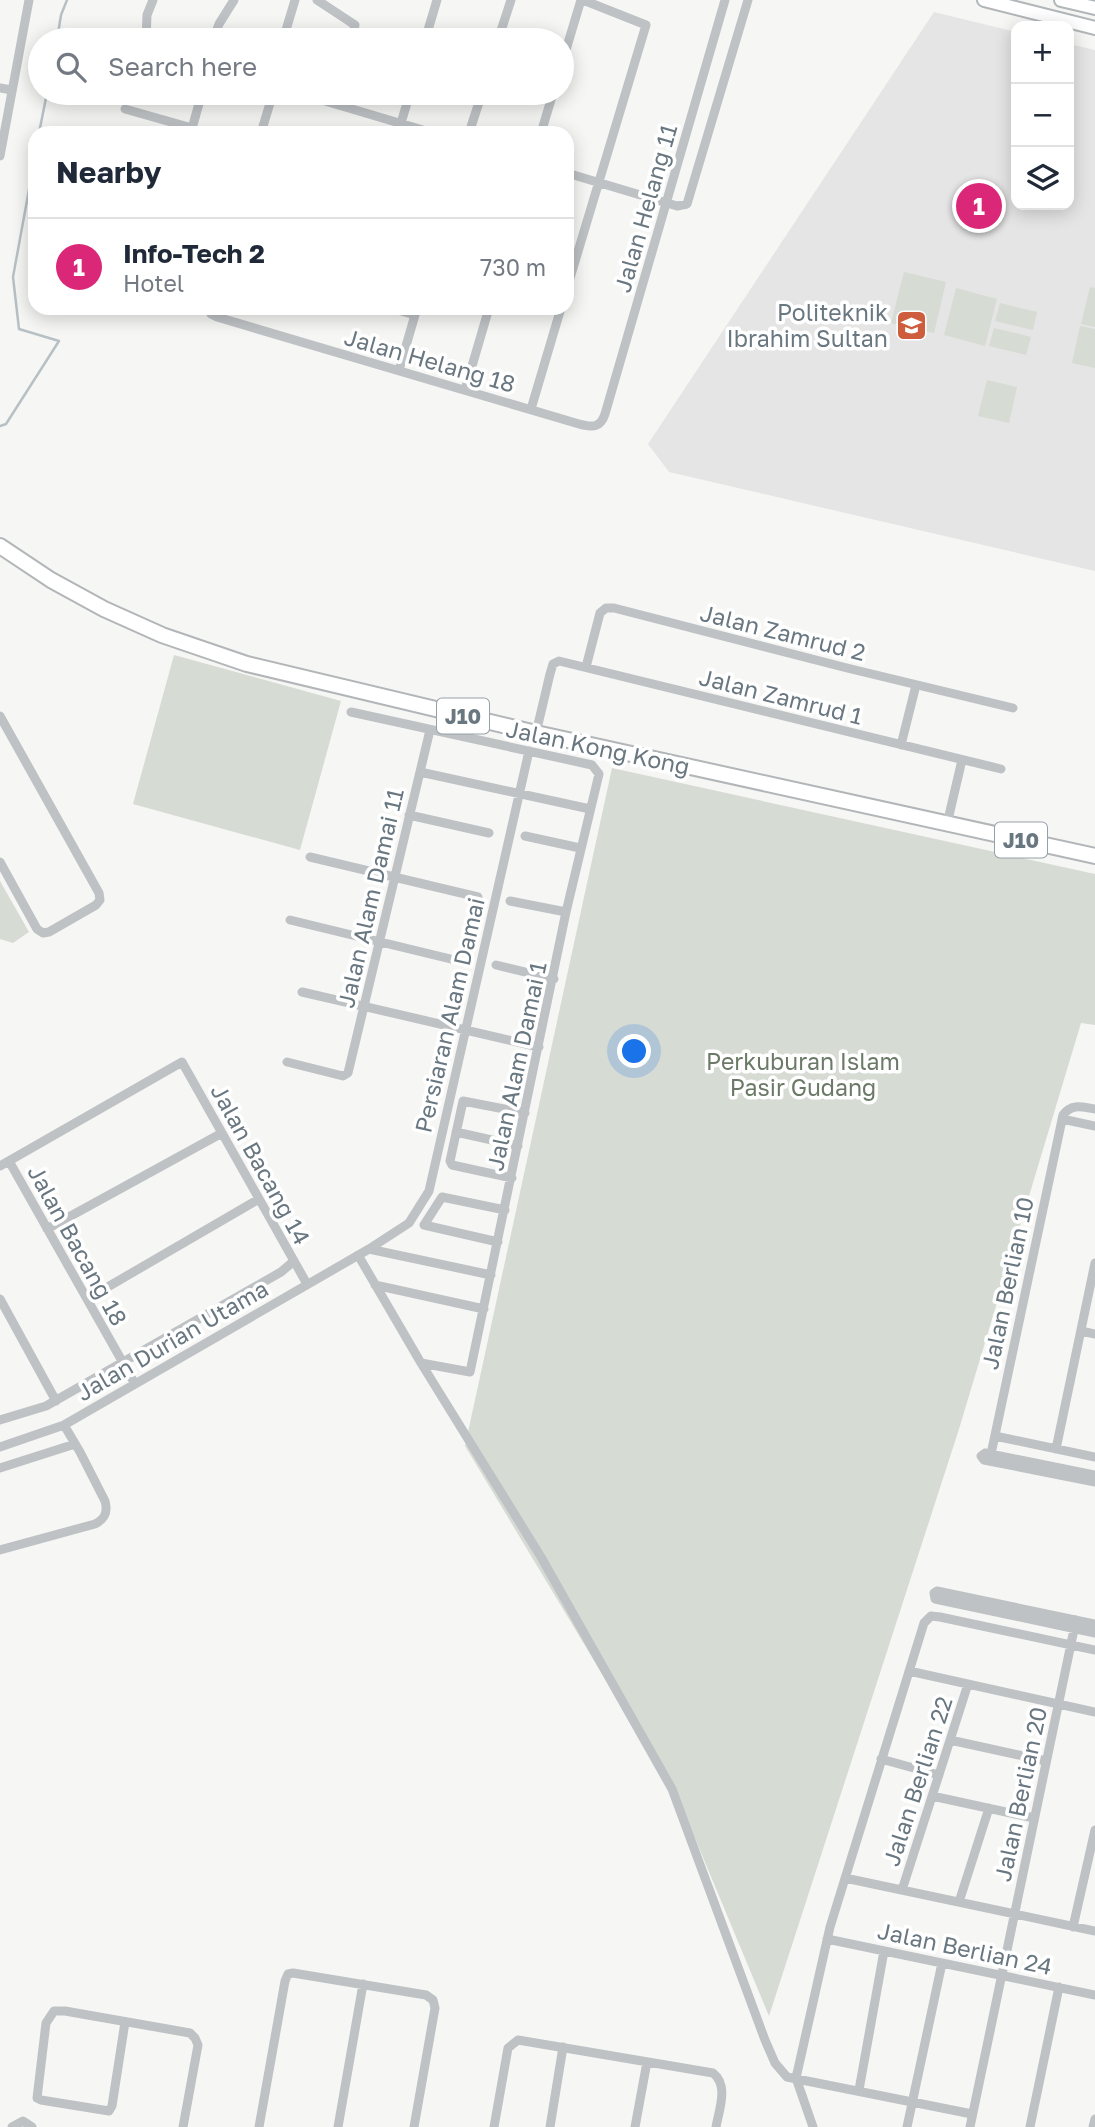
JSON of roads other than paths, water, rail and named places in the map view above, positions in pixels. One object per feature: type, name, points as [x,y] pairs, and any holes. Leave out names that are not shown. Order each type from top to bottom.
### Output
[{"type":"main road","points":[[984,0],[1095,28]]},
{"type":"main road","points":[[1061,0],[1095,8]]},
{"type":"main road","name":"Jalan Kong Kong","points":[[0,547],[51,580],[104,609],[162,635],[247,664],[536,733],[1095,856]]},
{"type":"street","points":[[0,156],[4,113],[12,90],[29,0]]},
{"type":"street","points":[[147,28],[153,0]]},
{"type":"street","points":[[218,28],[234,0]]},
{"type":"street","points":[[287,28],[295,0]]},
{"type":"street","points":[[317,0],[355,25],[354,28]]},
{"type":"street","points":[[429,28],[437,0]]},
{"type":"street","points":[[502,28],[511,0]]},
{"type":"street","points":[[573,28],[582,0],[646,25],[574,264]]},
{"type":"street","name":"Jalan Helang 11","points":[[599,425],[605,414],[725,0]]},
{"type":"street","points":[[574,175],[677,206],[682,207],[689,202],[748,0]]},
{"type":"street","points":[[0,88],[12,90]]},
{"type":"street","points":[[192,126],[199,105]]},
{"type":"street","points":[[263,126],[269,105]]},
{"type":"street","points":[[338,105],[411,126]]},
{"type":"street","points":[[401,123],[406,105]]},
{"type":"street","points":[[471,126],[478,105]]},
{"type":"street","points":[[543,126],[549,105]]},
{"type":"street","points":[[125,109],[176,126]]},
{"type":"street","name":"Jalan Helang 18","points":[[214,315],[591,427],[599,425]]},
{"type":"street","points":[[399,370],[415,315]]},
{"type":"street","points":[[465,390],[486,315]]},
{"type":"street","points":[[531,409],[559,315]]},
{"type":"street","name":"Jalan Zamrud 2","points":[[586,667],[600,613],[606,608],[614,608],[1013,708]]},
{"type":"street","name":"Jalan Zamrud 1","points":[[536,733],[553,664],[565,661],[1001,769]]},
{"type":"street","points":[[901,745],[916,685]]},
{"type":"street","points":[[351,712],[529,751]]},
{"type":"street","points":[[0,716],[100,897],[96,905],[46,933],[40,931],[34,923],[1,866]]},
{"type":"street","name":"Jalan Alam Damai 11","points":[[287,1062],[346,1075],[430,730]]},
{"type":"street","name":"Jalan Alam Damai 1","points":[[421,1363],[470,1372],[566,912],[599,774],[592,765],[529,751]]},
{"type":"street","name":"Persiaran Alam Damai","points":[[358,1255],[409,1223],[429,1191],[529,751]]},
{"type":"street","points":[[947,824],[962,760]]},
{"type":"street","points":[[420,772],[590,809]]},
{"type":"street","points":[[409,815],[489,833]]},
{"type":"street","points":[[524,836],[580,848]]},
{"type":"street","points":[[310,857],[478,897]]},
{"type":"street","points":[[510,901],[566,912]]},
{"type":"street","points":[[289,920],[463,962]]},
{"type":"street","points":[[496,965],[554,979]]},
{"type":"street","points":[[302,992],[539,1047]]},
{"type":"street","name":"Jalan Bacang 14","points":[[5,1164],[181,1062],[307,1284]]},
{"type":"street","points":[[512,1178],[452,1165],[450,1161],[463,1101],[525,1113]]},
{"type":"street","points":[[1095,1109],[1071,1107],[1062,1119],[1095,1126]]},
{"type":"street","name":"Jalan Berlian 10","points":[[991,1454],[1062,1119]]},
{"type":"street","points":[[456,1132],[518,1146]]},
{"type":"street","points":[[47,1229],[222,1133]]},
{"type":"street","name":"Jalan Bacang 18","points":[[5,1164],[47,1229],[135,1384]]},
{"type":"street","points":[[498,1241],[424,1225],[442,1198],[505,1210]]},
{"type":"street","points":[[87,1299],[259,1199]]},
{"type":"street","points":[[369,1249],[491,1275]]},
{"type":"street","points":[[358,1255],[541,1557],[672,1789],[765,2040],[780,2071],[787,2077],[972,2115]]},
{"type":"street","name":"Jalan Durian Utama","points":[[0,1447],[64,1425],[358,1255]]},
{"type":"street","points":[[0,1420],[25,1414],[56,1401],[281,1272],[294,1261]]},
{"type":"street","points":[[1056,1449],[1095,1263]]},
{"type":"street","points":[[375,1285],[484,1309]]},
{"type":"street","points":[[0,1299],[56,1401]]},
{"type":"street","points":[[1081,1331],[1095,1334]]},
{"type":"street","points":[[0,1550],[101,1521],[107,1509],[105,1501],[64,1425]]},
{"type":"street","points":[[995,1436],[1095,1457]]},
{"type":"street","points":[[0,1468],[75,1444]]},
{"type":"street","points":[[1095,1475],[991,1454],[984,1453],[981,1458],[1095,1482]]},
{"type":"street","points":[[1095,1624],[1075,1625],[935,1599],[934,1596],[937,1591],[1075,1625],[1095,1633]]},
{"type":"street","points":[[813,2127],[796,2078],[827,1940],[924,1623],[934,1616],[1095,1650]]},
{"type":"street","name":"Jalan Berlian 20","points":[[970,2127],[1075,1625]]},
{"type":"street","points":[[909,1671],[1095,1712]]},
{"type":"street","name":"Jalan Berlian 22","points":[[902,1890],[968,1684]]},
{"type":"street","points":[[950,1740],[1046,1761]]},
{"type":"street","points":[[881,1759],[939,1775]]},
{"type":"street","points":[[932,1796],[1034,1818]]},
{"type":"street","points":[[959,1902],[989,1808]]},
{"type":"street","points":[[1073,1927],[1095,1830]]},
{"type":"street","points":[[845,1878],[1095,1931]]},
{"type":"street","name":"Jalan Berlian 24","points":[[827,1940],[1095,1995]]},
{"type":"street","points":[[859,2090],[884,1951]]},
{"type":"street","points":[[907,2127],[942,1963]]},
{"type":"street","points":[[259,2127],[288,1974],[296,1973],[426,1995],[433,2000],[435,2008],[414,2127]]},
{"type":"street","points":[[338,2127],[363,1984]]},
{"type":"street","points":[[1030,2127],[1059,1987]]},
{"type":"street","points":[[125,2022],[109,2110],[37,2098],[46,2023],[50,2014],[58,2010],[190,2033],[198,2045],[183,2127]]},
{"type":"street","points":[[494,2127],[507,2052],[511,2044],[523,2041],[708,2072],[718,2077],[723,2088],[716,2127]]},
{"type":"street","points":[[550,2127],[563,2047]]},
{"type":"street","points":[[635,2127],[647,2062]]},
{"type":"street","points":[[1093,2127],[1095,2119]]},
{"type":"street","points":[[12,2127],[23,2121],[32,2127]]},
{"type":"waterway","points":[[59,28],[67,0]]},
{"type":"waterway","points":[[40,126],[45,105]]},
{"type":"waterway","points":[[0,426],[6,424],[59,341],[19,329],[13,277],[28,195]]},
{"type":"place","name":"Info-Tech 2","points":[[979,206]]},
{"type":"place","name":"Politeknik Ibrahim Sultan","points":[[911,325]]},
{"type":"park label","name":"Perkuburan Islam Pasir Gudang","points":[[803,1074]]}]
